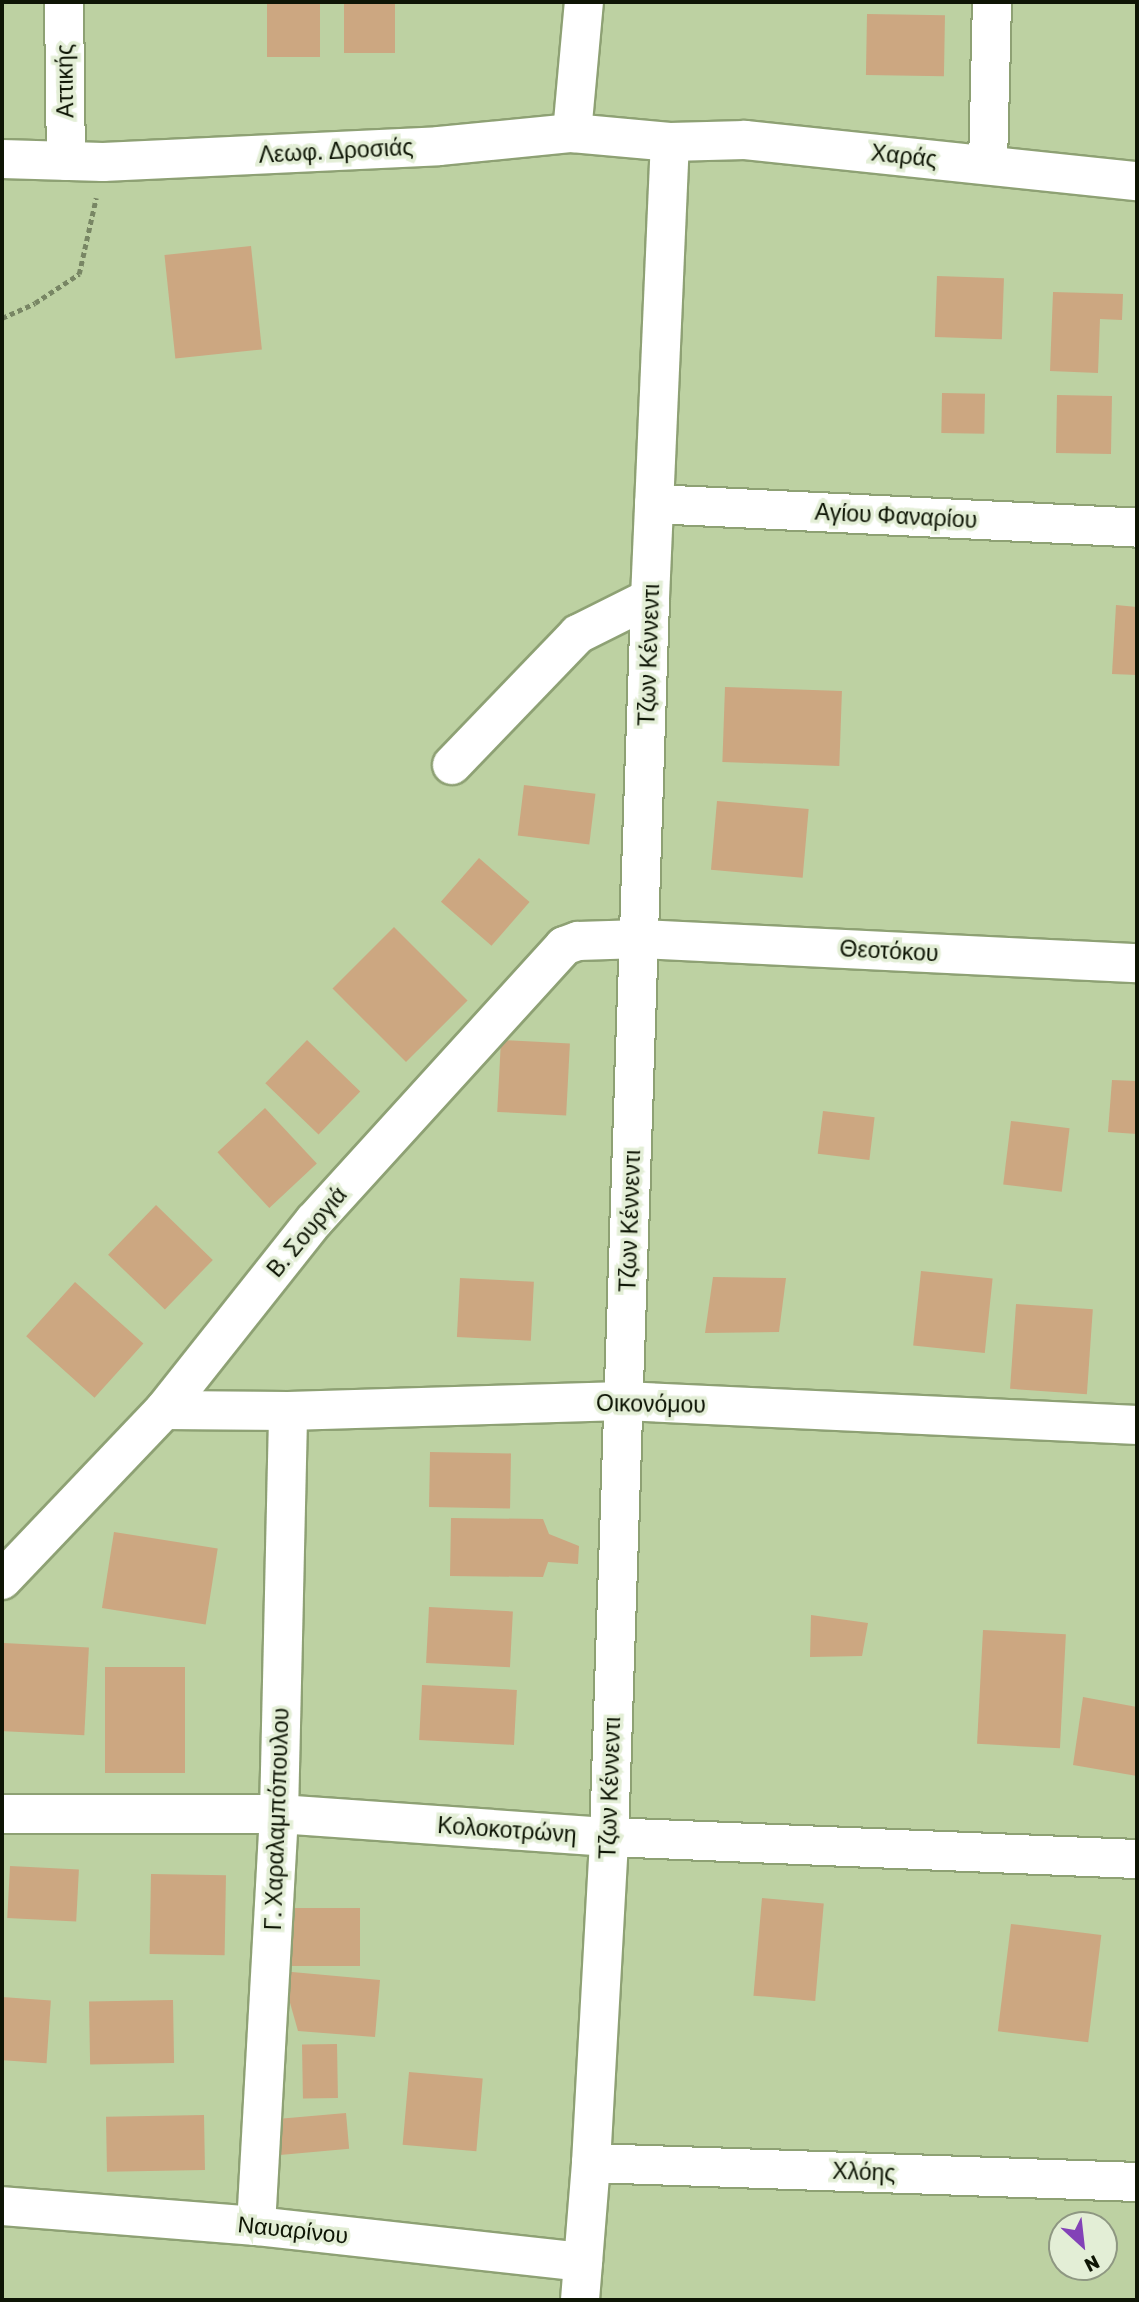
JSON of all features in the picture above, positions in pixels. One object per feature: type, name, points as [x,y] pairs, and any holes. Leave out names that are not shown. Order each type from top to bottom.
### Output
[{"type":"street","name":"Αττικής","points":[[64,2],[85,162]]},
{"type":"street","points":[[572,133],[584,2]]},
{"type":"street","points":[[988,164],[992,2]]},
{"type":"street","name":"Λεωφ. Δροσιάς","points":[[2,159],[85,162],[439,146],[572,133],[670,142]]},
{"type":"street","name":"Χαράς","points":[[670,142],[746,140],[1137,181]]},
{"type":"street","name":"Τζων Κέννεντι","points":[[580,2300],[592,2163],[609,1837],[641,939],[650,598],[670,142]]},
{"type":"street","name":"Αγίου Φαναρίου","points":[[654,504],[1137,528]]},
{"type":"street","points":[[452,765],[578,634],[650,598]]},
{"type":"street","name":"Θεοτόκου","points":[[641,939],[1137,962]]},
{"type":"street","name":"Β. Σουργιά","points":[[2,1580],[164,1410],[314,1221],[558,951],[571,942],[641,939]]},
{"type":"street","name":"Οικονόμου","points":[[164,1410],[288,1411],[623,1401],[1137,1425]]},
{"type":"street","name":"Γ. Χαραλαμπόπουλου","points":[[256,2226],[279,1814],[288,1411]]},
{"type":"street","name":"Κολοκοτρώνη","points":[[2,1814],[279,1814],[609,1837],[1137,1859]]},
{"type":"street","name":"Χλόης","points":[[592,2163],[1137,2182]]},
{"type":"street","name":"Ναυαρίνου","points":[[2,2206],[256,2226],[583,2262]]},
{"type":"path","points":[[2,318],[36,303],[79,274],[85,162]]},
{"type":"building","points":[[267,2],[320,2],[320,57],[267,57]]},
{"type":"building","points":[[344,2],[395,2],[395,53],[344,53]]},
{"type":"building","points":[[867,14],[945,15],[944,76],[866,75]]},
{"type":"building","points":[[251,246],[262,349],[175,359],[164,255]]},
{"type":"building","points":[[937,276],[1004,278],[1002,339],[935,337]]},
{"type":"building","points":[[1053,292],[1123,294],[1122,320],[1100,319],[1098,373],[1050,371]]},
{"type":"building","points":[[942,393],[985,394],[984,434],[941,433]]},
{"type":"building","points":[[1057,395],[1112,396],[1111,454],[1056,453]]},
{"type":"building","points":[[1116,605],[1137,607],[1137,675],[1112,674]]},
{"type":"building","points":[[725,687],[842,691],[839,766],[722,762]]},
{"type":"building","points":[[524,785],[595,794],[589,844],[518,836]]},
{"type":"building","points":[[717,801],[809,809],[803,878],[711,870]]},
{"type":"building","points":[[479,858],[530,902],[492,946],[441,902]]},
{"type":"building","points":[[394,927],[468,1001],[406,1062],[332,989]]},
{"type":"building","points":[[307,1040],[360,1091],[319,1135],[265,1083]]},
{"type":"building","points":[[501,1040],[570,1044],[566,1116],[497,1112]]},
{"type":"building","points":[[1112,1080],[1137,1081],[1137,1134],[1108,1132]]},
{"type":"building","points":[[265,1108],[317,1164],[269,1208],[217,1152]]},
{"type":"building","points":[[823,1111],[875,1117],[869,1160],[818,1154]]},
{"type":"building","points":[[1011,1121],[1070,1128],[1062,1192],[1003,1185]]},
{"type":"building","points":[[156,1205],[213,1260],[165,1310],[108,1255]]},
{"type":"building","points":[[921,1271],[993,1279],[985,1353],[913,1346]]},
{"type":"building","points":[[713,1277],[786,1278],[779,1332],[705,1333]]},
{"type":"building","points":[[460,1278],[534,1282],[531,1341],[457,1337]]},
{"type":"building","points":[[75,1282],[143,1344],[95,1398],[26,1336]]},
{"type":"building","points":[[1016,1304],[1093,1309],[1087,1394],[1010,1389]]},
{"type":"building","points":[[430,1452],[511,1453],[510,1508],[429,1507]]},
{"type":"building","points":[[451,1518],[543,1519],[549,1534],[579,1546],[578,1564],[548,1562],[543,1577],[450,1576]]},
{"type":"building","points":[[114,1532],[218,1548],[206,1624],[102,1608]]},
{"type":"building","points":[[429,1607],[513,1611],[510,1667],[426,1663]]},
{"type":"building","points":[[811,1615],[868,1623],[862,1656],[810,1657]]},
{"type":"building","points":[[983,1630],[1066,1634],[1060,1748],[977,1744]]},
{"type":"building","points":[[4,1643],[89,1647],[84,1735],[2,1731]]},
{"type":"building","points":[[105,1667],[185,1667],[185,1773],[105,1773]]},
{"type":"building","points":[[422,1685],[517,1690],[514,1745],[419,1740]]},
{"type":"building","points":[[1083,1697],[1137,1707],[1137,1776],[1073,1765]]},
{"type":"building","points":[[10,1866],[79,1870],[76,1922],[7,1918]]},
{"type":"building","points":[[151,1874],[226,1875],[225,1955],[150,1954]]},
{"type":"building","points":[[762,1898],[824,1903],[815,2001],[753,1996]]},
{"type":"building","points":[[290,1908],[360,1908],[360,1966],[290,1966]]},
{"type":"building","points":[[1011,1924],[1101,1935],[1088,2042],[998,2031]]},
{"type":"building","points":[[281,1971],[380,1980],[375,2037],[298,2031]]},
{"type":"building","points":[[2,1997],[51,2000],[46,2063],[2,2060]]},
{"type":"building","points":[[173,2000],[174,2063],[90,2064],[89,2001]]},
{"type":"building","points":[[337,2044],[338,2098],[303,2099],[302,2045]]},
{"type":"building","points":[[409,2072],[483,2078],[476,2151],[403,2145]]},
{"type":"building","points":[[346,2113],[349,2149],[274,2155],[271,2120]]},
{"type":"building","points":[[204,2115],[205,2170],[107,2172],[106,2117]]}]
